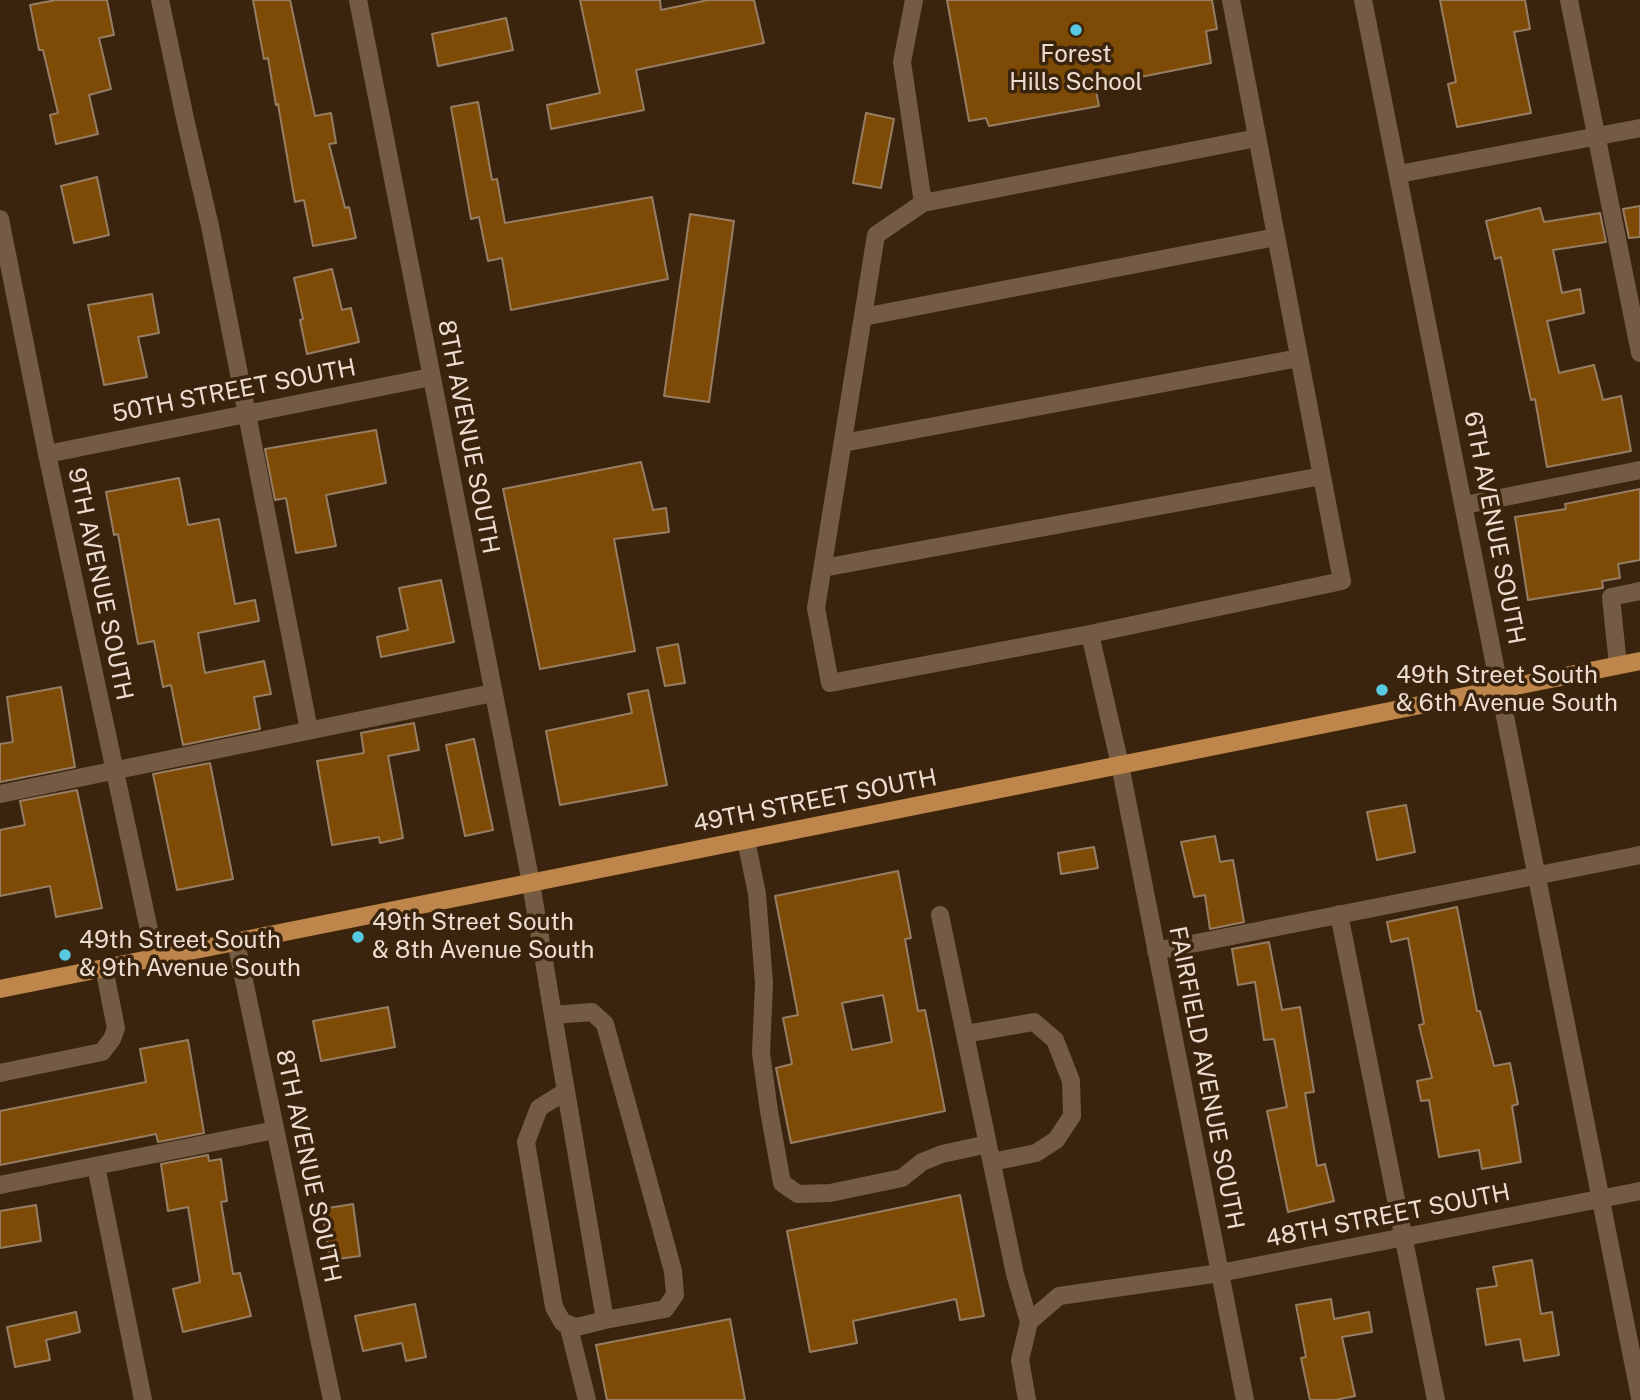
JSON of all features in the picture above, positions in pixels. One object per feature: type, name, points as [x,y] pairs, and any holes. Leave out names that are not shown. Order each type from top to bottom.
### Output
[{"type":"main road","name":"49TH STREET SOUTH","points":[[0,989],[1640,660]]},
{"type":"street","points":[[160,0],[211,226],[309,730]]},
{"type":"street","name":"8TH AVENUE SOUTH","points":[[358,0],[531,883],[606,1320]]},
{"type":"street","points":[[914,0],[902,62],[923,203]]},
{"type":"street","points":[[1233,0],[1342,581],[1090,634],[830,683],[816,608],[876,235],[923,203],[1257,138]]},
{"type":"street","name":"6TH AVENUE SOUTH","points":[[1363,0],[1640,1396]]},
{"type":"street","points":[[1569,0],[1640,354]]},
{"type":"street","points":[[1399,174],[1640,128]]},
{"type":"street","name":"9TH AVENUE SOUTH","points":[[0,219],[47,454],[155,958]]},
{"type":"street","points":[[863,317],[1276,237]]},
{"type":"street","points":[[843,443],[1299,358]]},
{"type":"street","name":"50TH STREET SOUTH","points":[[47,454],[431,377]]},
{"type":"street","points":[[1465,505],[1640,470]]},
{"type":"street","points":[[823,568],[1322,476]]},
{"type":"street","points":[[1618,665],[1611,597],[1640,591]]},
{"type":"street","name":"FAIRFIELD AVENUE SOUTH","points":[[1090,634],[1119,765],[1245,1400]]},
{"type":"street","points":[[0,794],[493,693]]},
{"type":"street","points":[[746,840],[757,894],[764,983],[761,1053],[768,1111],[782,1183],[798,1194],[830,1193],[902,1178],[922,1162],[942,1154],[988,1144]]},
{"type":"street","points":[[1156,951],[1640,855]]},
{"type":"street","points":[[1339,914],[1436,1400]]},
{"type":"street","points":[[940,915],[1015,1274],[1028,1322],[1020,1360],[1027,1400]]},
{"type":"street","name":"8TH AVENUE SOUTH","points":[[236,942],[332,1400]]},
{"type":"street","points":[[0,1073],[102,1052],[112,1040],[117,1027],[104,968]]},
{"type":"street","points":[[553,1015],[592,1013],[606,1024],[673,1270],[675,1295],[665,1309],[578,1327],[563,1323],[554,1307],[526,1142],[539,1108],[566,1091]]},
{"type":"street","points":[[965,1034],[1034,1022],[1055,1040],[1071,1082],[1072,1116],[1056,1140],[1036,1153],[992,1162]]},
{"type":"street","points":[[0,1185],[275,1130]]},
{"type":"street","points":[[96,1166],[143,1400]]},
{"type":"street","name":"48TH STREET SOUTH","points":[[1028,1322],[1059,1296],[1220,1273],[1640,1191]]},
{"type":"street","points":[[568,1324],[587,1400]]},
{"type":"building","points":[[56,0],[107,0],[114,35],[99,38],[111,89],[89,95],[98,134],[56,144],[50,115],[58,113],[43,50],[39,50],[30,5]]},
{"type":"building","points":[[253,0],[290,0],[315,116],[331,113],[336,143],[329,144],[345,208],[349,207],[356,238],[313,246],[304,200],[295,202],[278,104],[276,105],[268,58],[264,59]]},
{"type":"building","points":[[580,0],[660,0],[661,10],[708,0],[754,0],[764,43],[636,70],[644,110],[551,129],[547,105],[600,93]]},
{"type":"building","points":[[947,0],[1212,0],[1217,29],[1206,31],[1211,63],[1095,86],[1099,106],[989,126],[986,118],[969,121]]},
{"type":"building","points":[[1440,0],[1525,0],[1530,29],[1514,32],[1531,113],[1457,127],[1448,84],[1456,82]]},
{"type":"building","points":[[506,18],[513,50],[438,66],[432,34]]},
{"type":"building","points":[[478,102],[492,180],[497,179],[505,223],[652,197],[668,279],[511,310],[502,258],[488,261],[479,217],[471,219],[451,107]]},
{"type":"building","points":[[866,113],[894,119],[881,188],[853,183]]},
{"type":"building","points":[[97,177],[109,235],[74,243],[61,186]]},
{"type":"building","points":[[1640,206],[1640,237],[1629,238],[1623,209]]},
{"type":"building","points":[[1540,208],[1544,222],[1600,213],[1606,242],[1553,250],[1562,293],[1580,289],[1584,313],[1547,321],[1559,373],[1594,365],[1603,400],[1621,396],[1631,451],[1547,467],[1535,399],[1531,400],[1501,257],[1495,259],[1486,221]]},
{"type":"building","points":[[690,214],[734,221],[709,402],[664,396]]},
{"type":"building","points":[[332,269],[342,310],[351,308],[359,342],[307,354],[294,278]]},
{"type":"building","points":[[152,294],[159,333],[138,337],[147,377],[104,385],[88,305]]},
{"type":"building","points":[[376,430],[386,483],[326,495],[336,546],[296,553],[286,498],[275,500],[265,449]]},
{"type":"building","points":[[641,462],[653,510],[666,508],[669,532],[614,539],[635,651],[540,669],[503,489]]},
{"type":"building","points":[[179,478],[188,525],[219,519],[235,604],[255,600],[259,621],[198,633],[205,673],[264,661],[271,694],[254,697],[260,729],[183,745],[171,685],[163,687],[154,641],[138,644],[118,534],[114,535],[106,492]]},
{"type":"building","points":[[1640,489],[1640,560],[1618,564],[1620,578],[1602,581],[1603,588],[1528,600],[1515,517],[1566,509],[1565,504]]},
{"type":"building","points":[[441,580],[454,642],[381,657],[377,637],[408,630],[399,588]]},
{"type":"building","points":[[678,644],[685,683],[665,686],[657,648]]},
{"type":"building","points":[[61,687],[75,767],[0,782],[0,744],[13,742],[7,697]]},
{"type":"building","points":[[648,690],[667,785],[560,805],[546,731],[632,713],[628,694]]},
{"type":"building","points":[[414,723],[419,750],[388,756],[403,838],[380,843],[379,837],[332,845],[317,761],[364,753],[361,733]]},
{"type":"building","points":[[474,739],[493,830],[465,836],[446,745]]},
{"type":"building","points":[[210,763],[233,879],[177,890],[153,774]]},
{"type":"building","points":[[77,790],[102,908],[56,917],[50,886],[0,896],[0,830],[25,825],[20,801]]},
{"type":"building","points":[[1406,805],[1415,852],[1377,860],[1367,812]]},
{"type":"building","points":[[1215,836],[1220,862],[1233,860],[1244,922],[1210,929],[1205,895],[1194,897],[1181,842]]},
{"type":"building","points":[[1094,847],[1098,868],[1061,874],[1058,853]]},
{"type":"building","points":[[898,871],[911,938],[905,939],[918,1011],[925,1010],[945,1111],[791,1143],[776,1068],[792,1064],[783,1018],[798,1015],[775,896]],"holes":[[[883,995],[892,1042],[852,1050],[842,1003]]]},
{"type":"building","points":[[1457,907],[1477,1011],[1480,1011],[1494,1066],[1510,1063],[1518,1104],[1512,1106],[1521,1162],[1482,1169],[1479,1150],[1439,1157],[1429,1100],[1421,1101],[1417,1081],[1432,1078],[1419,1025],[1424,1024],[1408,938],[1391,942],[1387,922]]},
{"type":"building","points":[[1269,942],[1282,1010],[1300,1007],[1314,1092],[1305,1093],[1317,1166],[1325,1164],[1334,1201],[1288,1212],[1267,1111],[1287,1107],[1274,1039],[1264,1040],[1255,982],[1238,985],[1232,949]]},
{"type":"building","points":[[388,1007],[395,1047],[321,1061],[313,1021]]},
{"type":"building","points":[[188,1040],[204,1133],[158,1142],[156,1134],[0,1165],[0,1111],[146,1082],[140,1049]]},
{"type":"building","points":[[208,1155],[209,1161],[221,1159],[227,1201],[221,1202],[233,1274],[240,1273],[251,1316],[183,1332],[173,1289],[200,1282],[188,1207],[168,1211],[161,1164]]},
{"type":"building","points":[[960,1195],[984,1316],[960,1320],[956,1299],[853,1321],[857,1343],[810,1352],[787,1231]]},
{"type":"building","points":[[353,1204],[360,1256],[330,1260],[322,1209]]},
{"type":"building","points":[[36,1205],[41,1241],[0,1248],[0,1211]]},
{"type":"building","points":[[1532,1260],[1541,1314],[1552,1312],[1559,1355],[1524,1361],[1520,1339],[1486,1345],[1477,1289],[1497,1286],[1493,1267]]},
{"type":"building","points":[[1331,1299],[1334,1319],[1369,1312],[1372,1332],[1342,1337],[1355,1396],[1335,1400],[1310,1400],[1301,1358],[1306,1357],[1296,1305]]},
{"type":"building","points":[[415,1304],[426,1357],[406,1361],[402,1343],[363,1351],[355,1316]]},
{"type":"building","points":[[76,1312],[80,1332],[46,1340],[50,1360],[15,1367],[7,1327]]},
{"type":"building","points":[[730,1319],[745,1400],[607,1400],[596,1345]]},
{"type":"place","name":"Forest Hills School","points":[[1076,30]]},
{"type":"place","name":"49th Street South & 6th Avenue South","points":[[1382,690]]},
{"type":"place","name":"49th Street South & 8th Avenue South","points":[[358,937]]},
{"type":"place","name":"49th Street South & 9th Avenue South","points":[[65,955]]}]
